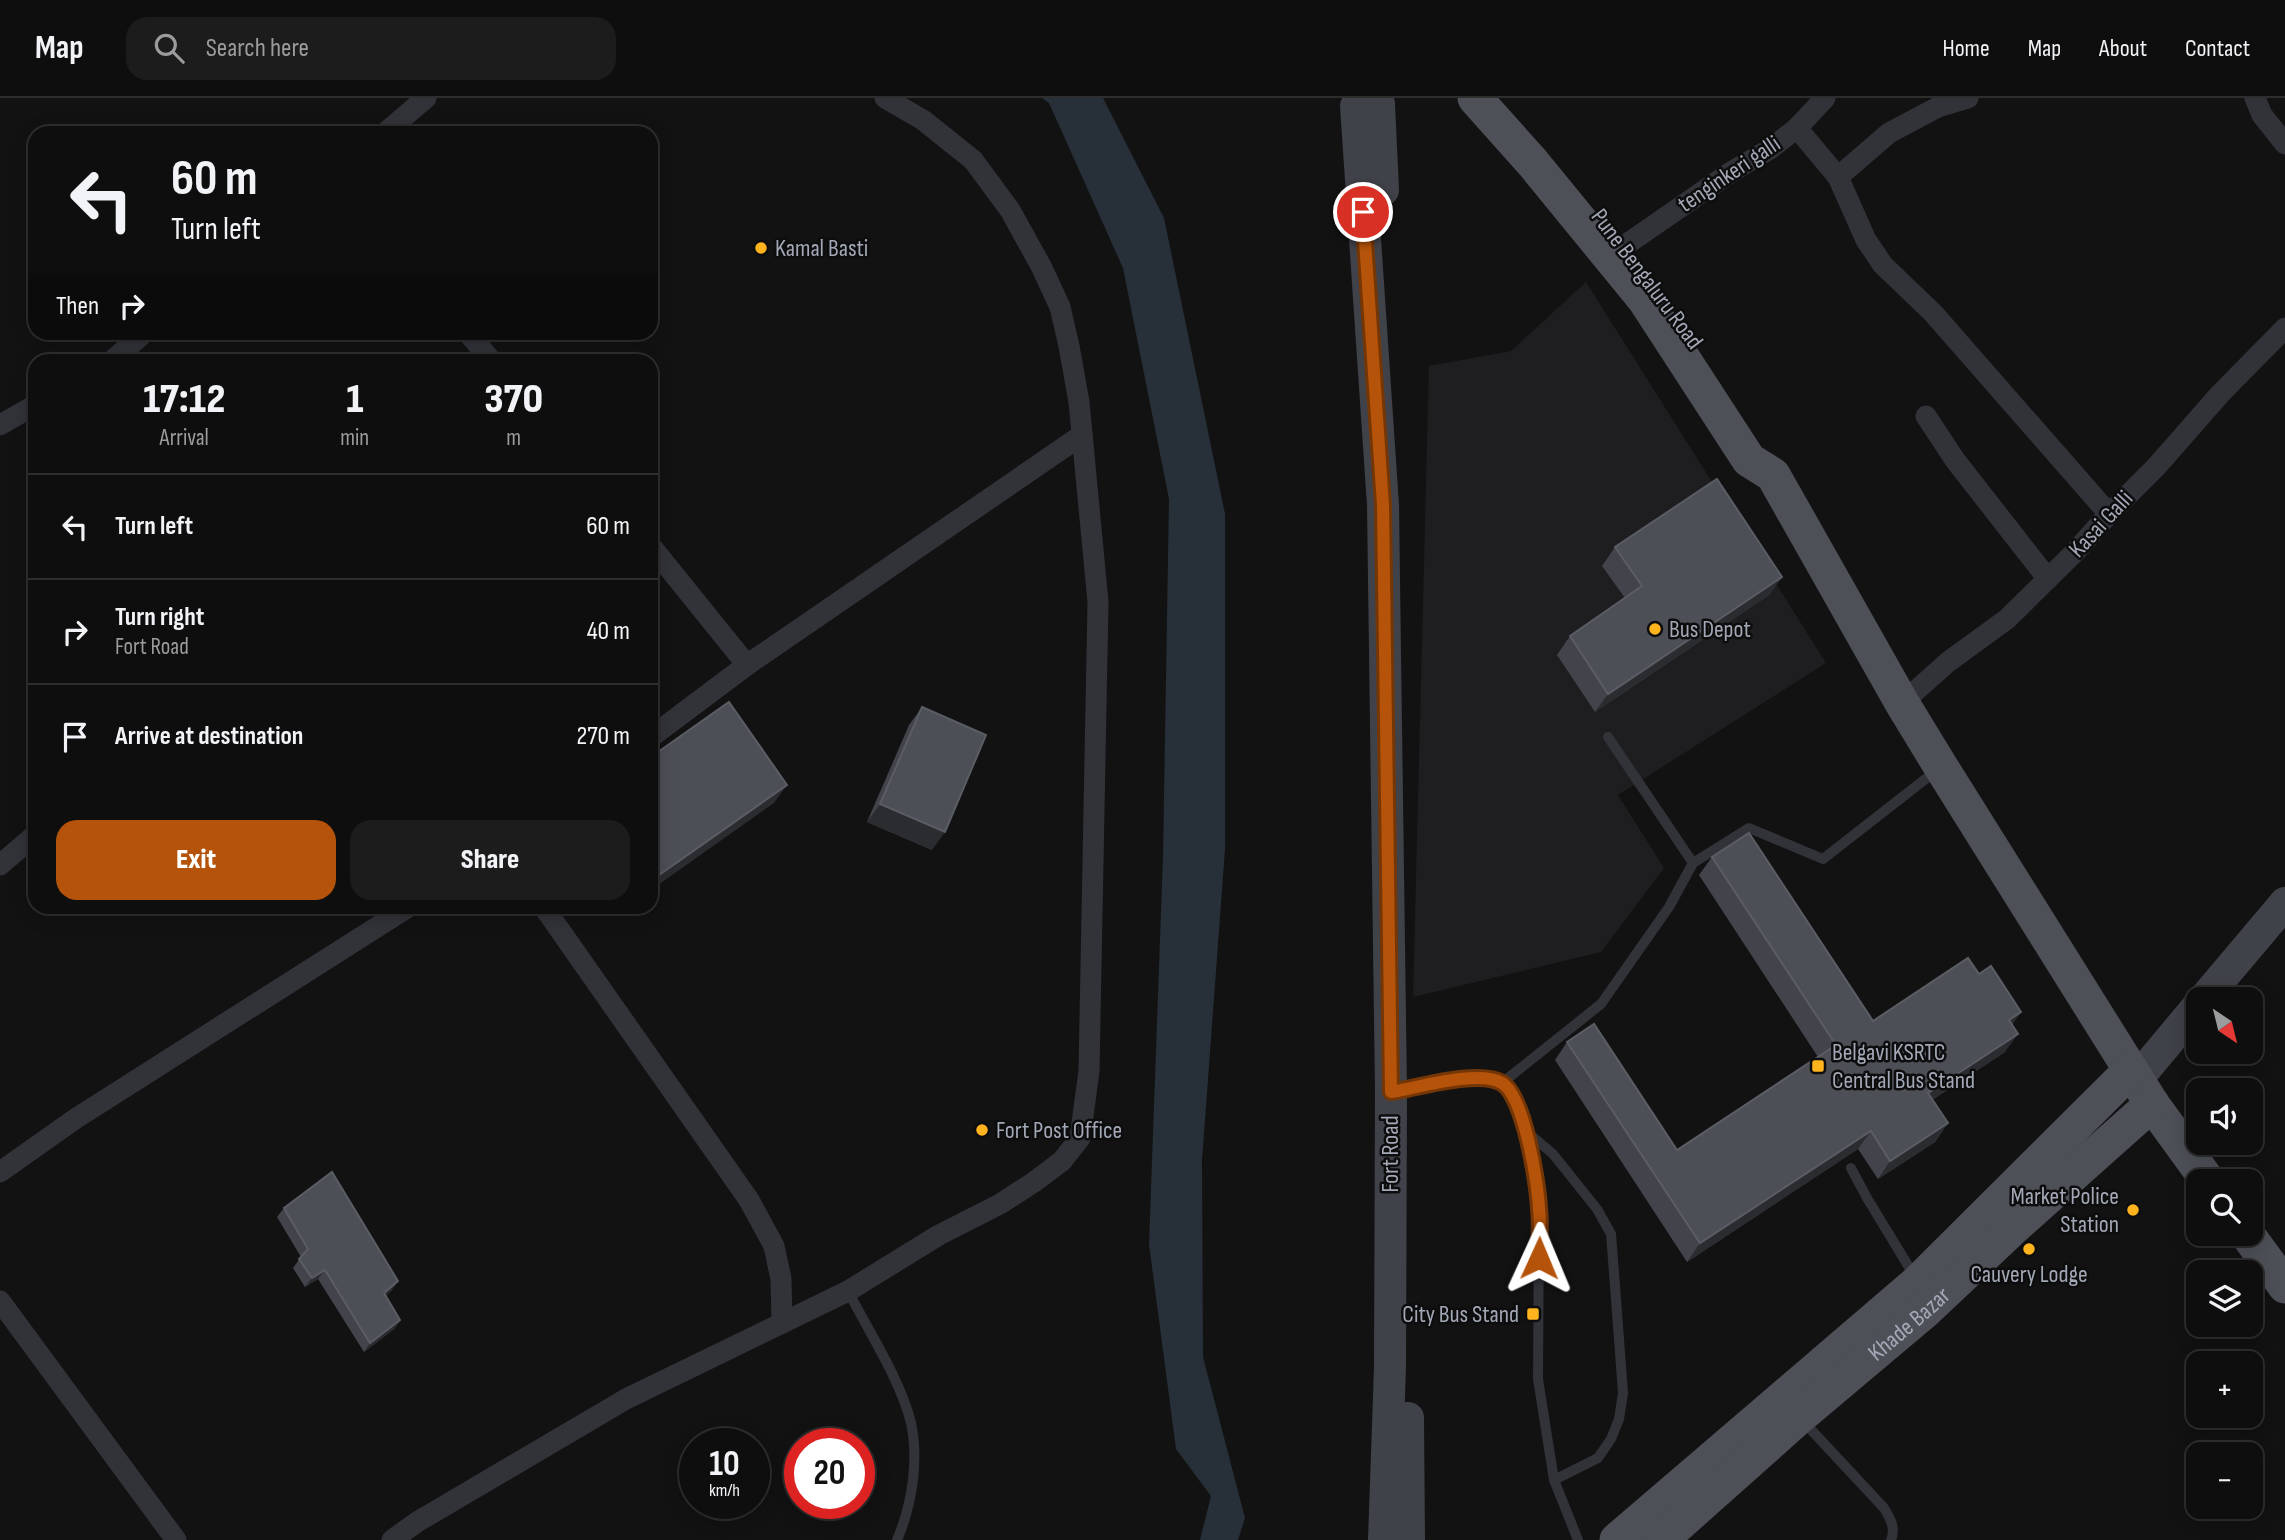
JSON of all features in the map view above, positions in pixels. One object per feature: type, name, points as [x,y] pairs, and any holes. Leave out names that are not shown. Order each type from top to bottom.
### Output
[{"type":"main road","name":"Fort Road","points":[[1361,98],[1356,106],[1383,505],[1409,1540]]},
{"type":"main road","name":"Fort Road","points":[[1376,98],[1379,104],[1401,591],[1398,1091],[1384,1540]]},
{"type":"main road","points":[[1475,98],[1533,163],[1644,300],[1749,460],[1773,475],[1941,767],[2140,1085],[2200,1169]]},
{"type":"main road","name":"Pune Bengaluru Road","points":[[1497,98],[1627,244],[1769,448],[1773,475]]},
{"type":"main road","points":[[2214,987],[2285,903]]},
{"type":"main road","name":"Khade Bazar","points":[[1661,1540],[1799,1417],[1926,1310],[2013,1228],[2140,1085],[2186,1022]]},
{"type":"main road","points":[[1617,1540],[1918,1282],[2140,1085]]},
{"type":"main road","points":[[2256,1246],[2285,1286]]},
{"type":"street","points":[[393,126],[426,98]]},
{"type":"street","points":[[392,1540],[419,1531],[626,1399],[848,1291],[939,1236],[1000,1204],[1062,1161],[1080,1138],[1089,1071],[1098,602],[1079,402],[1060,307],[1010,209],[973,160],[923,120],[885,98]]},
{"type":"street","name":"tenginkeri galli","points":[[1627,244],[1731,172],[1770,149],[1797,128],[1825,98]]},
{"type":"street","points":[[1838,177],[1889,133],[1938,107],[1968,98]]},
{"type":"street","points":[[2255,98],[2262,115],[2285,144]]},
{"type":"street","points":[[1797,128],[1838,177],[1866,240],[1883,265],[1933,313],[2109,514]]},
{"type":"street","name":"Kasai Galli","points":[[1902,703],[1948,663],[2007,619],[2048,579],[2157,467],[2220,394],[2285,328]]},
{"type":"street","points":[[120,354],[136,340]]},
{"type":"street","points":[[474,340],[486,354]]},
{"type":"street","points":[[0,425],[28,409]]},
{"type":"street","points":[[1926,416],[1955,460],[2048,579]]},
{"type":"street","points":[[658,732],[747,665],[1082,435]]},
{"type":"street","points":[[658,555],[747,665]]},
{"type":"street","points":[[0,865],[28,841]]},
{"type":"street","points":[[0,1172],[75,1119],[397,914]]},
{"type":"street","points":[[549,914],[749,1199],[774,1245],[781,1279],[782,1323]]},
{"type":"street","points":[[0,1301],[176,1540]]},
{"type":"lane","points":[[1608,737],[1693,863]]},
{"type":"lane","points":[[1502,1083],[1601,1004],[1669,906],[1693,863],[1749,828],[1823,859],[1941,767]]},
{"type":"lane","points":[[1398,1091],[1449,1080],[1485,1078],[1502,1083],[1515,1098],[1527,1132],[1539,1209],[1538,1379],[1554,1480],[1578,1540]]},
{"type":"lane","points":[[1527,1132],[1553,1154],[1577,1182],[1611,1234],[1623,1394],[1619,1419],[1611,1440],[1598,1458],[1554,1480]]},
{"type":"lane","points":[[1851,1168],[1918,1282]]},
{"type":"lane","points":[[848,1291],[897,1384],[911,1424],[914,1476],[907,1518],[897,1540]]},
{"type":"lane","points":[[1799,1417],[1884,1508],[1891,1521],[1891,1540]]},
{"type":"shaded area","points":[[1042,98],[1103,98],[1164,218],[1225,514],[1225,849],[1202,1160],[1203,1357],[1245,1518],[1238,1540],[1200,1540],[1211,1496],[1176,1449],[1149,1244],[1163,857],[1169,499],[1123,268],[1049,103]]},
{"type":"shaded area","points":[[1586,282],[1826,663],[1618,795],[1664,868],[1601,952],[1413,997],[1429,366],[1511,351]]},
{"type":"building","name":"Bus Depot","points":[[1717,479],[1782,577],[1608,694],[1570,636],[1642,586],[1615,547]]},
{"type":"building","points":[[729,702],[787,785],[658,876],[658,752]]},
{"type":"building","points":[[922,707],[986,735],[945,832],[880,804]]},
{"type":"building","points":[[1749,833],[1873,1021],[1968,958],[1979,974],[1991,966],[2021,1012],[2009,1020],[2018,1034],[1928,1093],[1948,1123],[1890,1161],[1871,1131],[1700,1243],[1567,1042],[1594,1024],[1677,1150],[1836,1045],[1712,857]]},
{"type":"building","points":[[332,1172],[398,1281],[384,1293],[400,1320],[370,1343],[325,1270],[312,1278],[299,1259],[308,1249],[284,1208]]},
{"type":"place","name":"Kamal Basti","points":[[761,248]]},
{"type":"place","name":"Bus Depot","points":[[1655,629]]},
{"type":"place","name":"Belgavi KSRTC Central Bus Stand","points":[[1818,1066]]},
{"type":"place","name":"Fort Post Office","points":[[982,1130]]},
{"type":"place","name":"Market Police Station","points":[[2133,1210]]},
{"type":"place","name":"Cauvery Lodge","points":[[2029,1249]]},
{"type":"place","name":"City Bus Stand","points":[[1533,1314]]},
{"type":"route","points":[[1363,212],[1383,505],[1391,1092],[1449,1080],[1485,1078],[1502,1083],[1515,1098],[1527,1132],[1539,1209],[1539,1258]]}]
